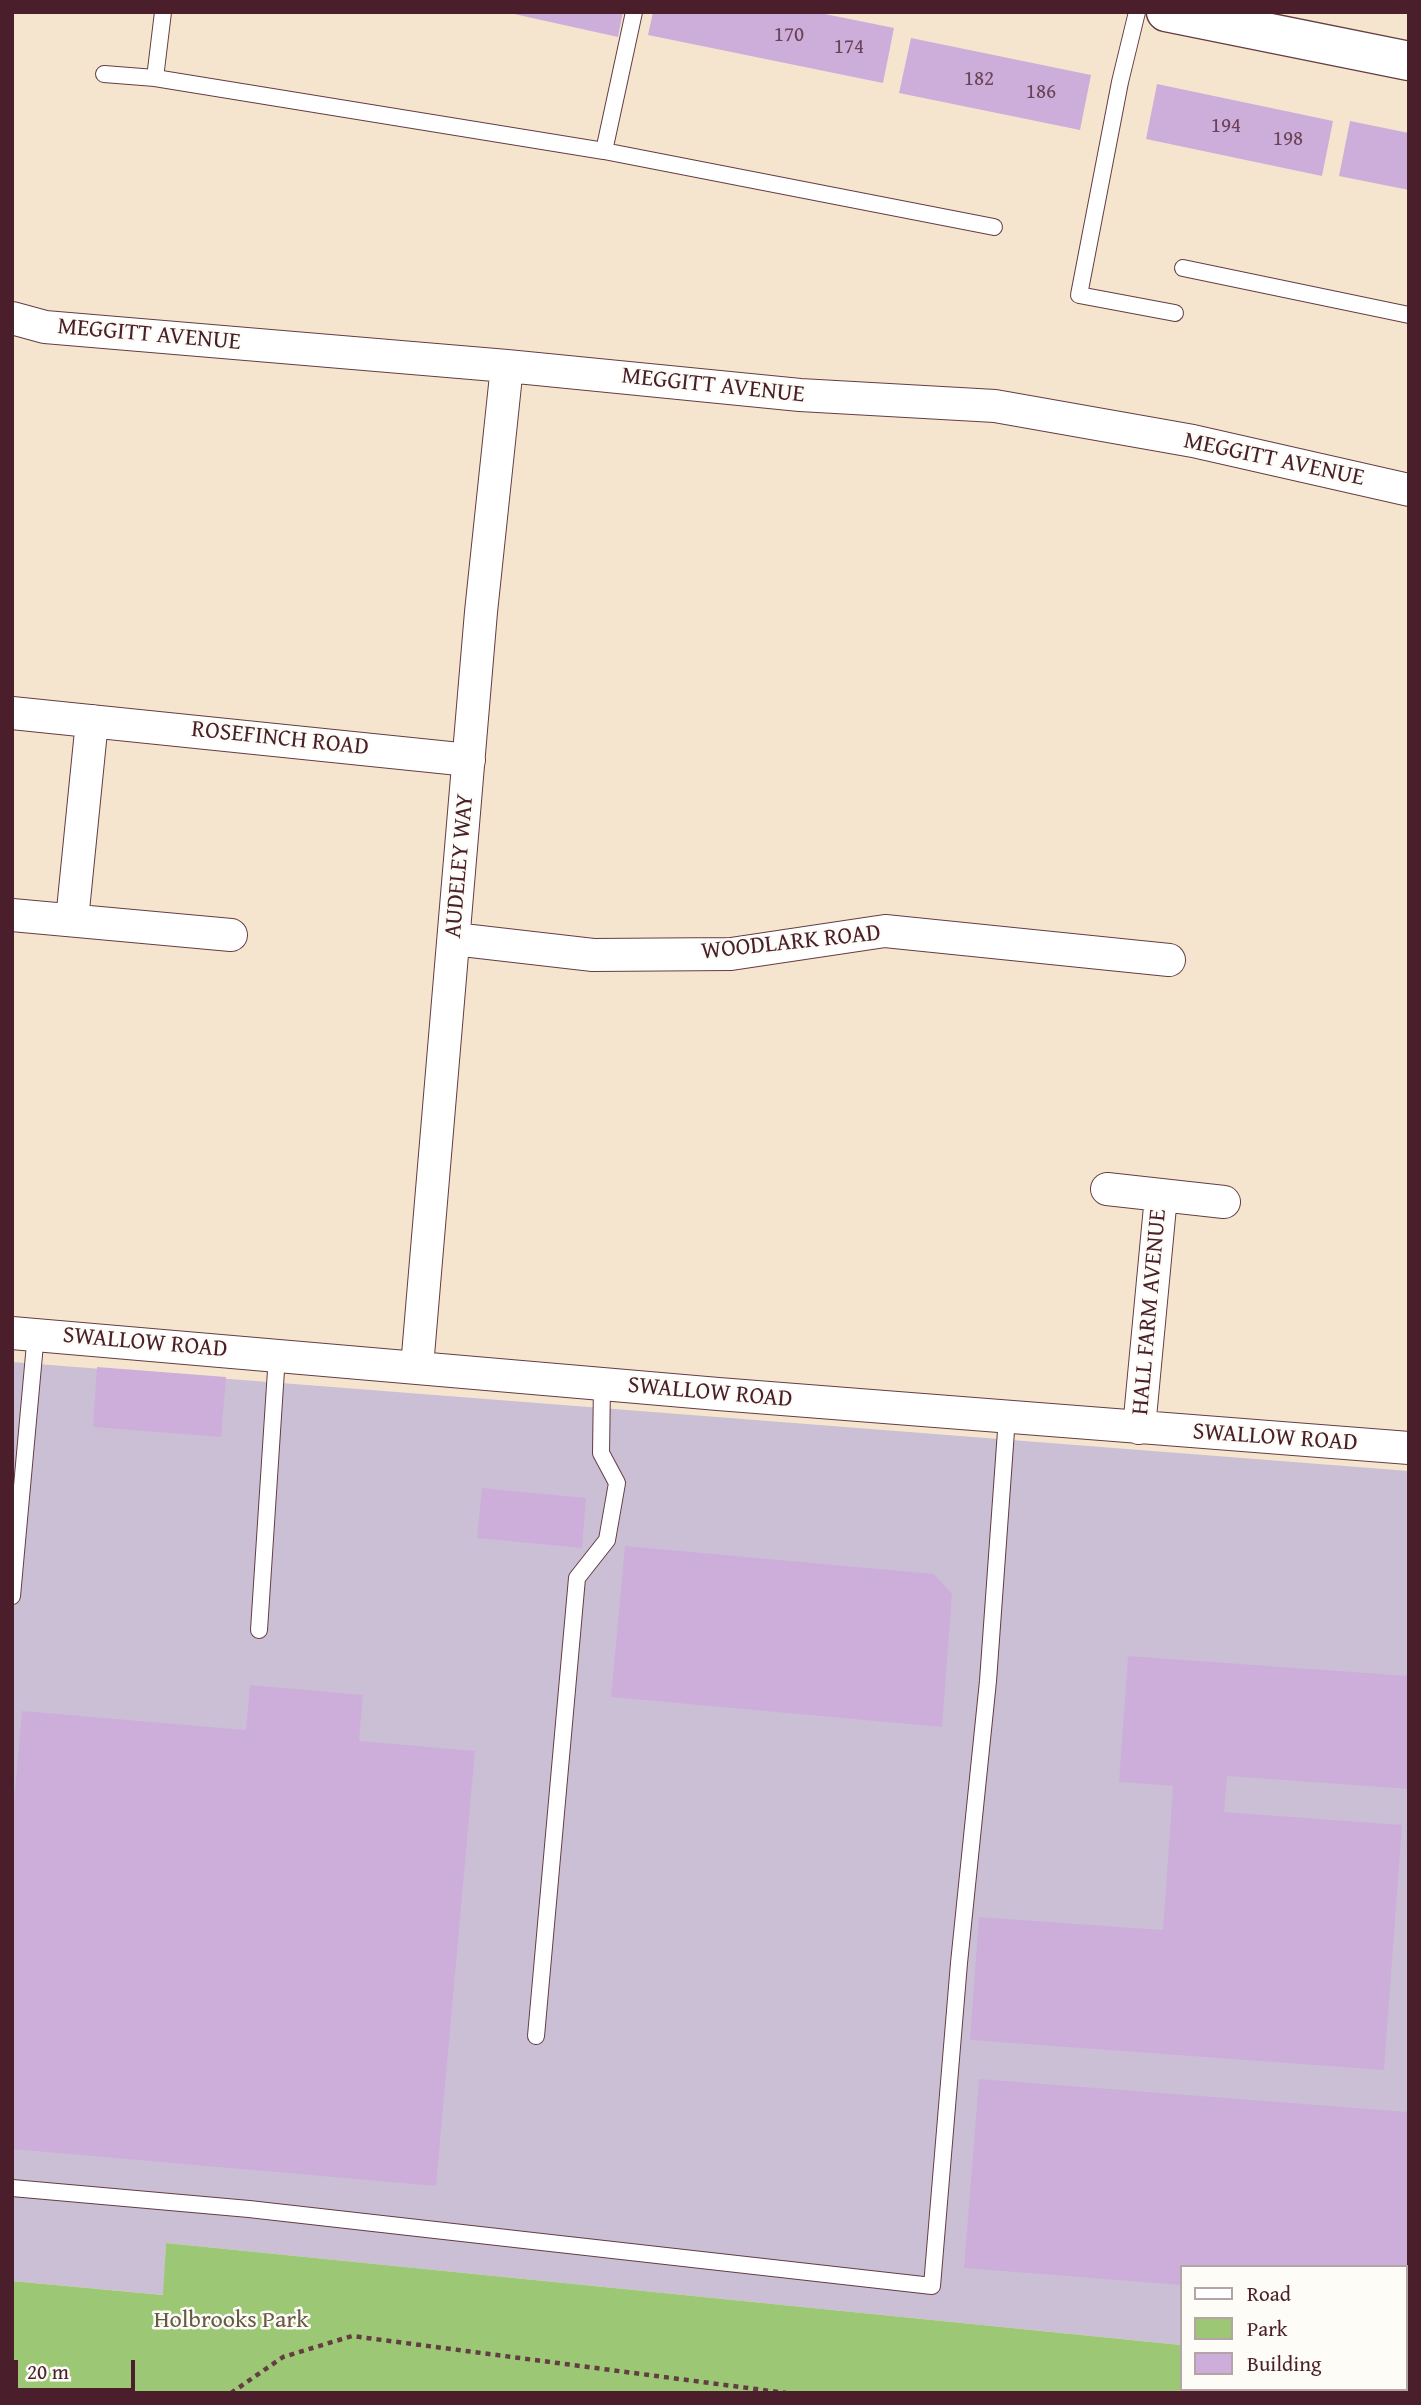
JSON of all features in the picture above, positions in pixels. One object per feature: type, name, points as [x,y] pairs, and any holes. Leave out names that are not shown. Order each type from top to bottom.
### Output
[{"type":"street","points":[[1166,12],[1409,61]]},
{"type":"street","name":"MEGGITT AVENUE","points":[[12,318],[44,327],[507,366],[800,396],[995,407],[1193,441],[1409,490]]},
{"type":"street","name":"AUDELEY WAY","points":[[417,1367],[469,760],[507,366]]},
{"type":"street","name":"ROSEFINCH ROAD","points":[[12,713],[469,760]]},
{"type":"street","points":[[72,920],[92,721]]},
{"type":"street","points":[[12,915],[231,935]]},
{"type":"street","name":"WOODLARK ROAD","points":[[454,939],[593,955],[731,954],[885,931],[1168,960]]},
{"type":"street","name":"HALL FARM AVENUE","points":[[1107,1189],[1224,1202]]},
{"type":"street","name":"HALL FARM AVENUE","points":[[1139,1428],[1161,1196]]},
{"type":"street","name":"SWALLOW ROAD","points":[[24,1333],[602,1384],[1409,1448]]},
{"type":"lane","points":[[155,78],[163,12]]},
{"type":"lane","points":[[604,151],[634,12]]},
{"type":"lane","points":[[1138,12],[1117,95],[1079,295],[1175,313]]},
{"type":"lane","points":[[104,74],[155,78],[604,151],[994,227]]},
{"type":"lane","points":[[1184,268],[1409,315]]},
{"type":"lane","points":[[12,1596],[24,1333]]},
{"type":"lane","points":[[259,1630],[277,1355]]},
{"type":"lane","points":[[536,2036],[577,1578],[607,1540],[617,1483],[601,1453],[602,1384]]},
{"type":"lane","points":[[12,2188],[249,2209],[932,2286],[958,1973],[988,1681],[1007,1417]]},
{"type":"path","points":[[231,2393],[283,2357],[352,2336],[786,2393]]},
{"type":"shaded area","points":[[12,1362],[1409,1471],[1409,2368],[1407,2265],[1180,2265],[1180,2345],[166,2243],[164,2295],[12,2281]]},
{"type":"green space","name":"Holbrooks Park","points":[[166,2243],[1180,2345],[1180,2391],[1407,2391],[1409,2368],[1409,2393],[12,2393],[12,2281],[163,2295]]},
{"type":"building","points":[[505,12],[623,12],[618,37]]},
{"type":"building","points":[[653,12],[815,12],[894,28],[883,83],[648,35]]},
{"type":"building","points":[[911,38],[1091,75],[1080,130],[899,93]]},
{"type":"building","points":[[1157,84],[1333,121],[1322,176],[1146,139]]},
{"type":"building","points":[[1350,121],[1409,133],[1409,190],[1339,176]]},
{"type":"building","points":[[97,1367],[226,1377],[221,1437],[93,1427]]},
{"type":"building","points":[[482,1488],[586,1498],[582,1548],[477,1538]]},
{"type":"building","points":[[625,1546],[934,1574],[952,1594],[942,1727],[611,1697]]},
{"type":"building","points":[[1128,1656],[1409,1676],[1409,1789],[1227,1776],[1224,1812],[1402,1825],[1384,2070],[970,2040],[979,1917],[1163,1930],[1173,1786],[1119,1782]]},
{"type":"building","points":[[250,1685],[363,1695],[359,1741],[475,1751],[436,2186],[12,2149],[12,1825],[22,1711],[246,1730]]},
{"type":"building","points":[[979,2079],[1409,2112],[1409,2302],[1407,2265],[1180,2265],[1180,2285],[964,2268]]}]
